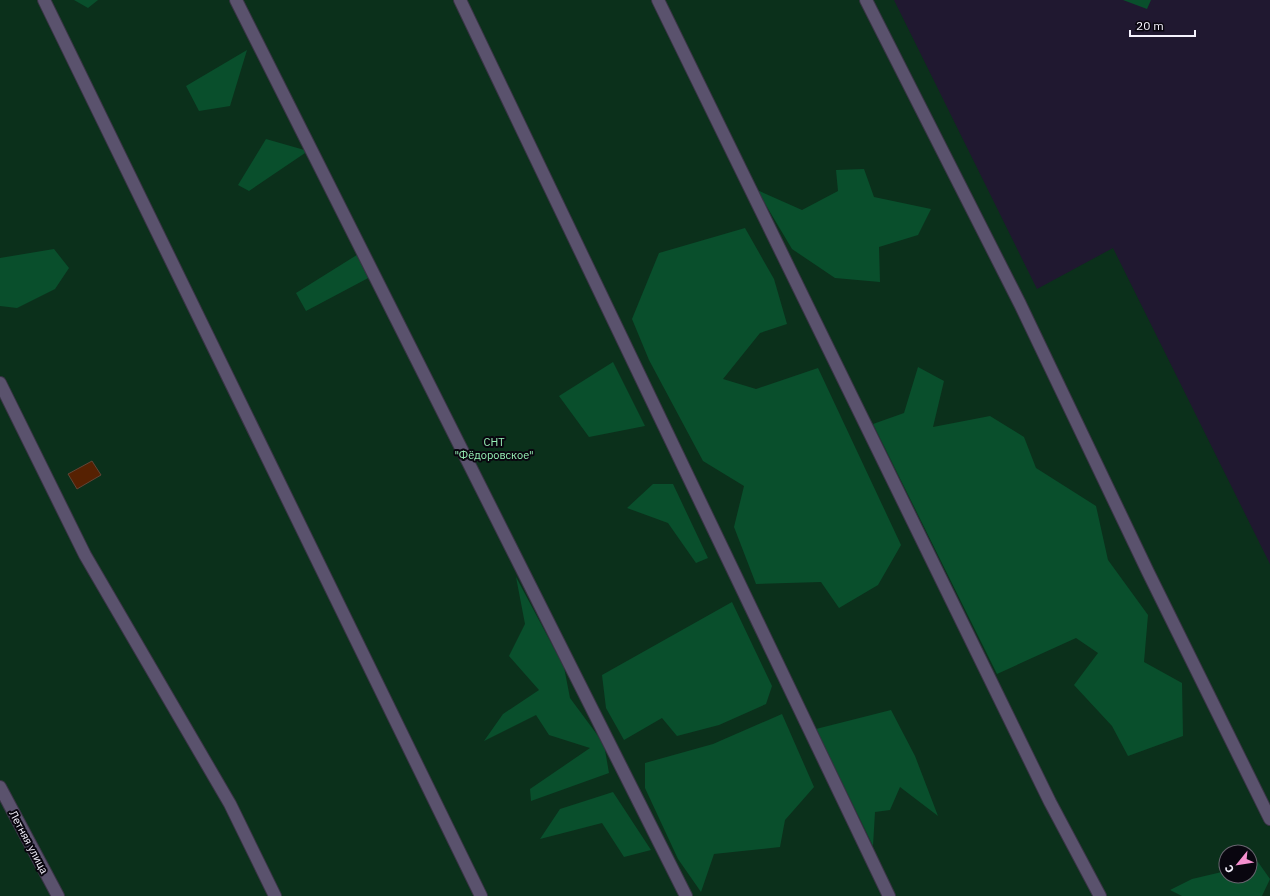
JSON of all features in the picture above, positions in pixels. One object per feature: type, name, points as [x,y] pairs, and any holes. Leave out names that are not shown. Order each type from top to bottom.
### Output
[{"type":"street","points":[[44,0],[481,896]]},
{"type":"street","points":[[236,0],[686,896]]},
{"type":"street","points":[[460,0],[890,896]]},
{"type":"street","points":[[658,0],[1050,802],[1100,896]]},
{"type":"street","points":[[866,0],[1020,304],[1152,579],[1270,819]]},
{"type":"street","points":[[0,383],[85,555],[230,804],[275,896]]},
{"type":"street","name":"Летняя улица","points":[[0,787],[58,896]]},
{"type":"green space","name":"СНТ \"Фёдоровское\"","points":[[0,0],[894,0],[1037,289],[1113,248],[1270,564],[1270,896],[0,896]]},
{"type":"green space","points":[[74,0],[98,0],[88,8]]},
{"type":"green space","points":[[1123,0],[1151,0],[1147,9]]},
{"type":"green space","points":[[247,50],[230,106],[199,111],[186,86]]},
{"type":"green space","points":[[266,139],[308,151],[249,191],[238,185]]},
{"type":"green space","points":[[864,169],[874,197],[931,209],[918,235],[879,247],[880,282],[835,278],[792,249],[757,190],[802,210],[838,191],[836,170]]},
{"type":"green space","points":[[745,228],[774,279],[787,324],[760,333],[723,379],[756,389],[818,368],[901,545],[878,585],[839,608],[821,582],[756,584],[734,527],[744,486],[703,461],[649,360],[632,319],[659,253]]},
{"type":"green space","points":[[54,249],[69,268],[55,289],[17,308],[0,306],[0,258]]},
{"type":"green space","points":[[360,253],[372,276],[306,311],[296,293]]},
{"type":"green space","points":[[613,362],[645,426],[589,437],[559,396]]},
{"type":"green space","points":[[918,367],[944,381],[933,427],[990,416],[1024,437],[1036,468],[1096,506],[1108,560],[1148,615],[1144,662],[1182,683],[1183,736],[1128,756],[1112,726],[1074,685],[1098,653],[1076,638],[997,674],[873,424],[904,413]]},
{"type":"green space","points":[[653,484],[673,484],[708,558],[696,563],[668,523],[627,508]]},
{"type":"green space","points":[[516,577],[564,667],[570,698],[604,744],[609,773],[531,801],[530,789],[590,748],[549,735],[536,715],[484,741],[503,714],[539,690],[509,656],[525,624]]},
{"type":"green space","points":[[732,602],[772,686],[766,704],[719,725],[677,736],[662,718],[624,740],[606,708],[602,675]]},
{"type":"green space","points":[[891,710],[915,756],[938,816],[900,787],[890,810],[875,812],[873,846],[816,729]]},
{"type":"green space","points":[[782,714],[814,787],[785,820],[780,847],[714,854],[701,892],[678,859],[645,788],[645,763],[713,744]]},
{"type":"green space","points":[[613,792],[651,850],[624,857],[602,823],[540,839],[560,809]]},
{"type":"green space","points":[[1258,862],[1270,879],[1262,896],[1182,896],[1170,890],[1192,879],[1218,873],[1218,884],[1258,884]]},
{"type":"building","points":[[92,461],[101,475],[77,489],[68,474]]}]
